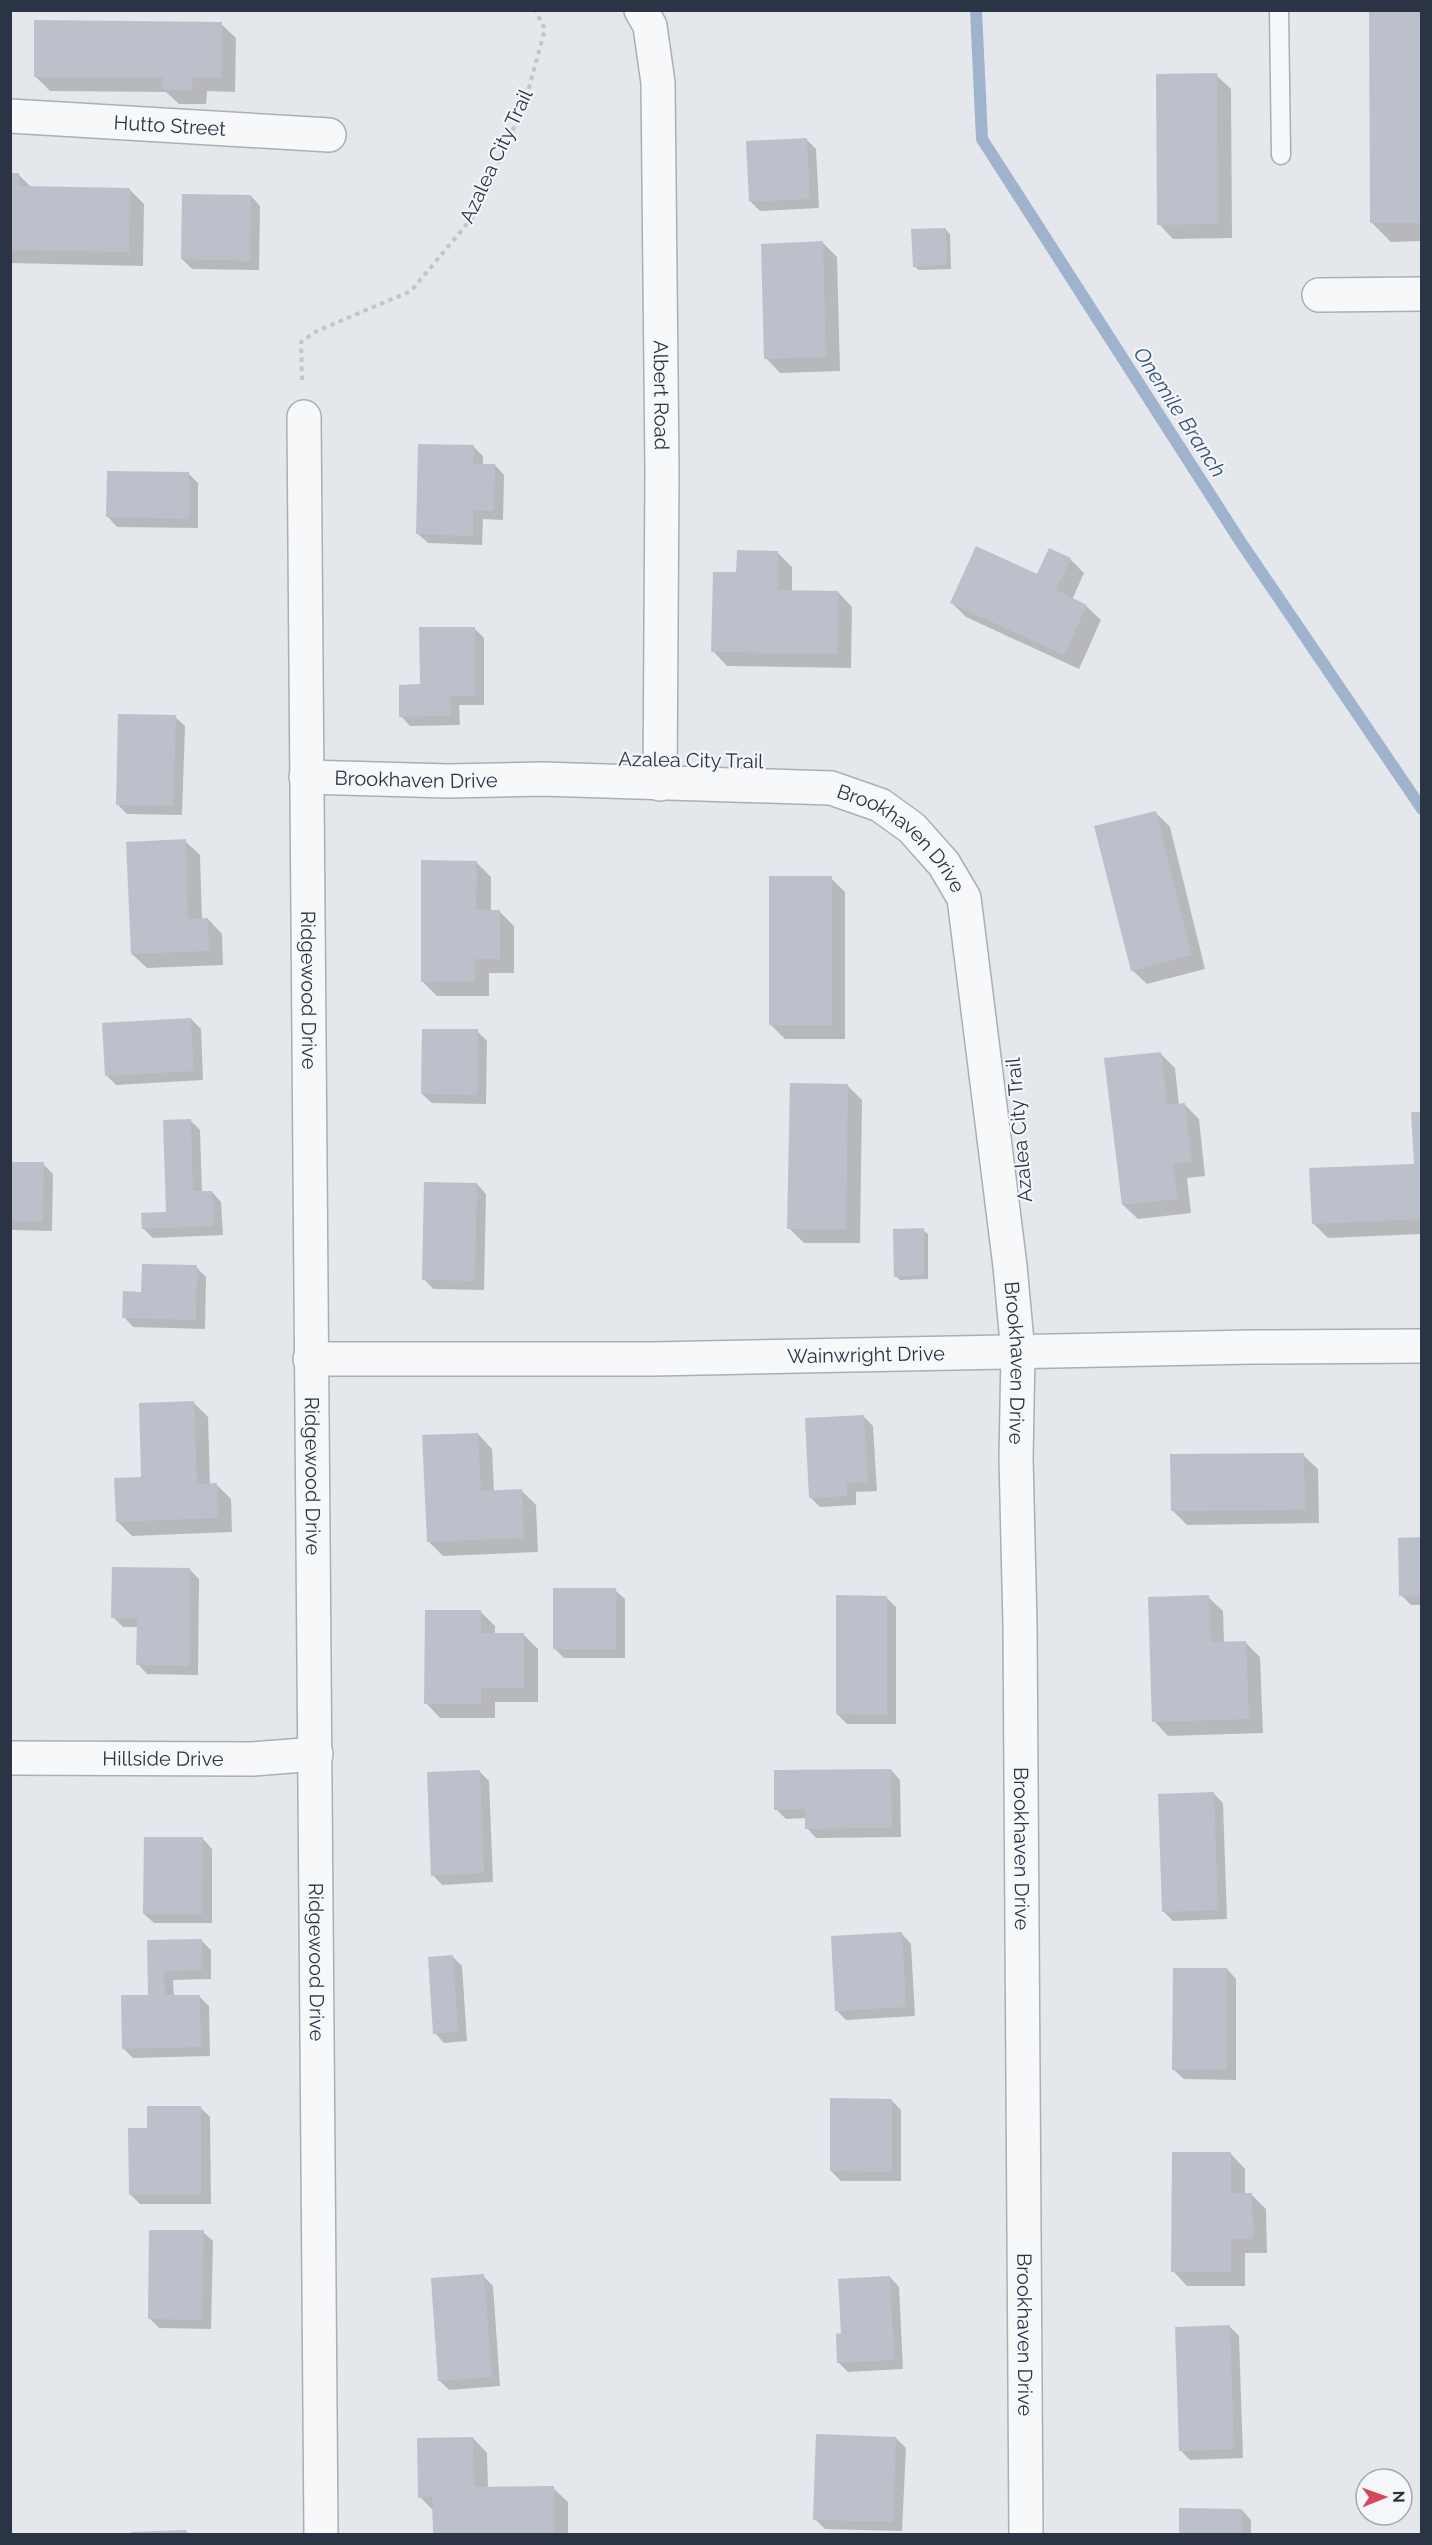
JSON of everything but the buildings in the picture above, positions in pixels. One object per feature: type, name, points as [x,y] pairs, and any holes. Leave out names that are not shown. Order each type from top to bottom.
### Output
[{"type":"street","name":"Albert Road","points":[[641,10],[650,26],[658,83],[662,459],[660,784]]},
{"type":"street","name":"Hutto Street","points":[[10,116],[329,135]]},
{"type":"street","points":[[1318,295],[1422,294]]},
{"type":"street","name":"Ridgewood Drive","points":[[304,417],[321,2535]]},
{"type":"street","name":"Brookhaven Drive","points":[[306,777],[448,781],[542,779],[831,788],[880,805],[912,828],[944,864],[964,898],[1018,1353],[1016,1458],[1020,1624],[1026,2535]]},
{"type":"street","name":"Wainwright Drive","points":[[310,1359],[653,1359],[1252,1347],[1422,1346]]},
{"type":"street","name":"Hillside Drive","points":[[10,1758],[253,1759],[316,1754]]},
{"type":"lane","points":[[1279,10],[1281,155]]},
{"type":"path","name":"Azalea City Trail","points":[[302,384],[301,342],[317,331],[411,291],[472,218],[524,106],[545,29],[535,10]]},
{"type":"waterway","name":"Onemile Branch","points":[[976,10],[982,139],[1240,541],[1422,809]]}]
